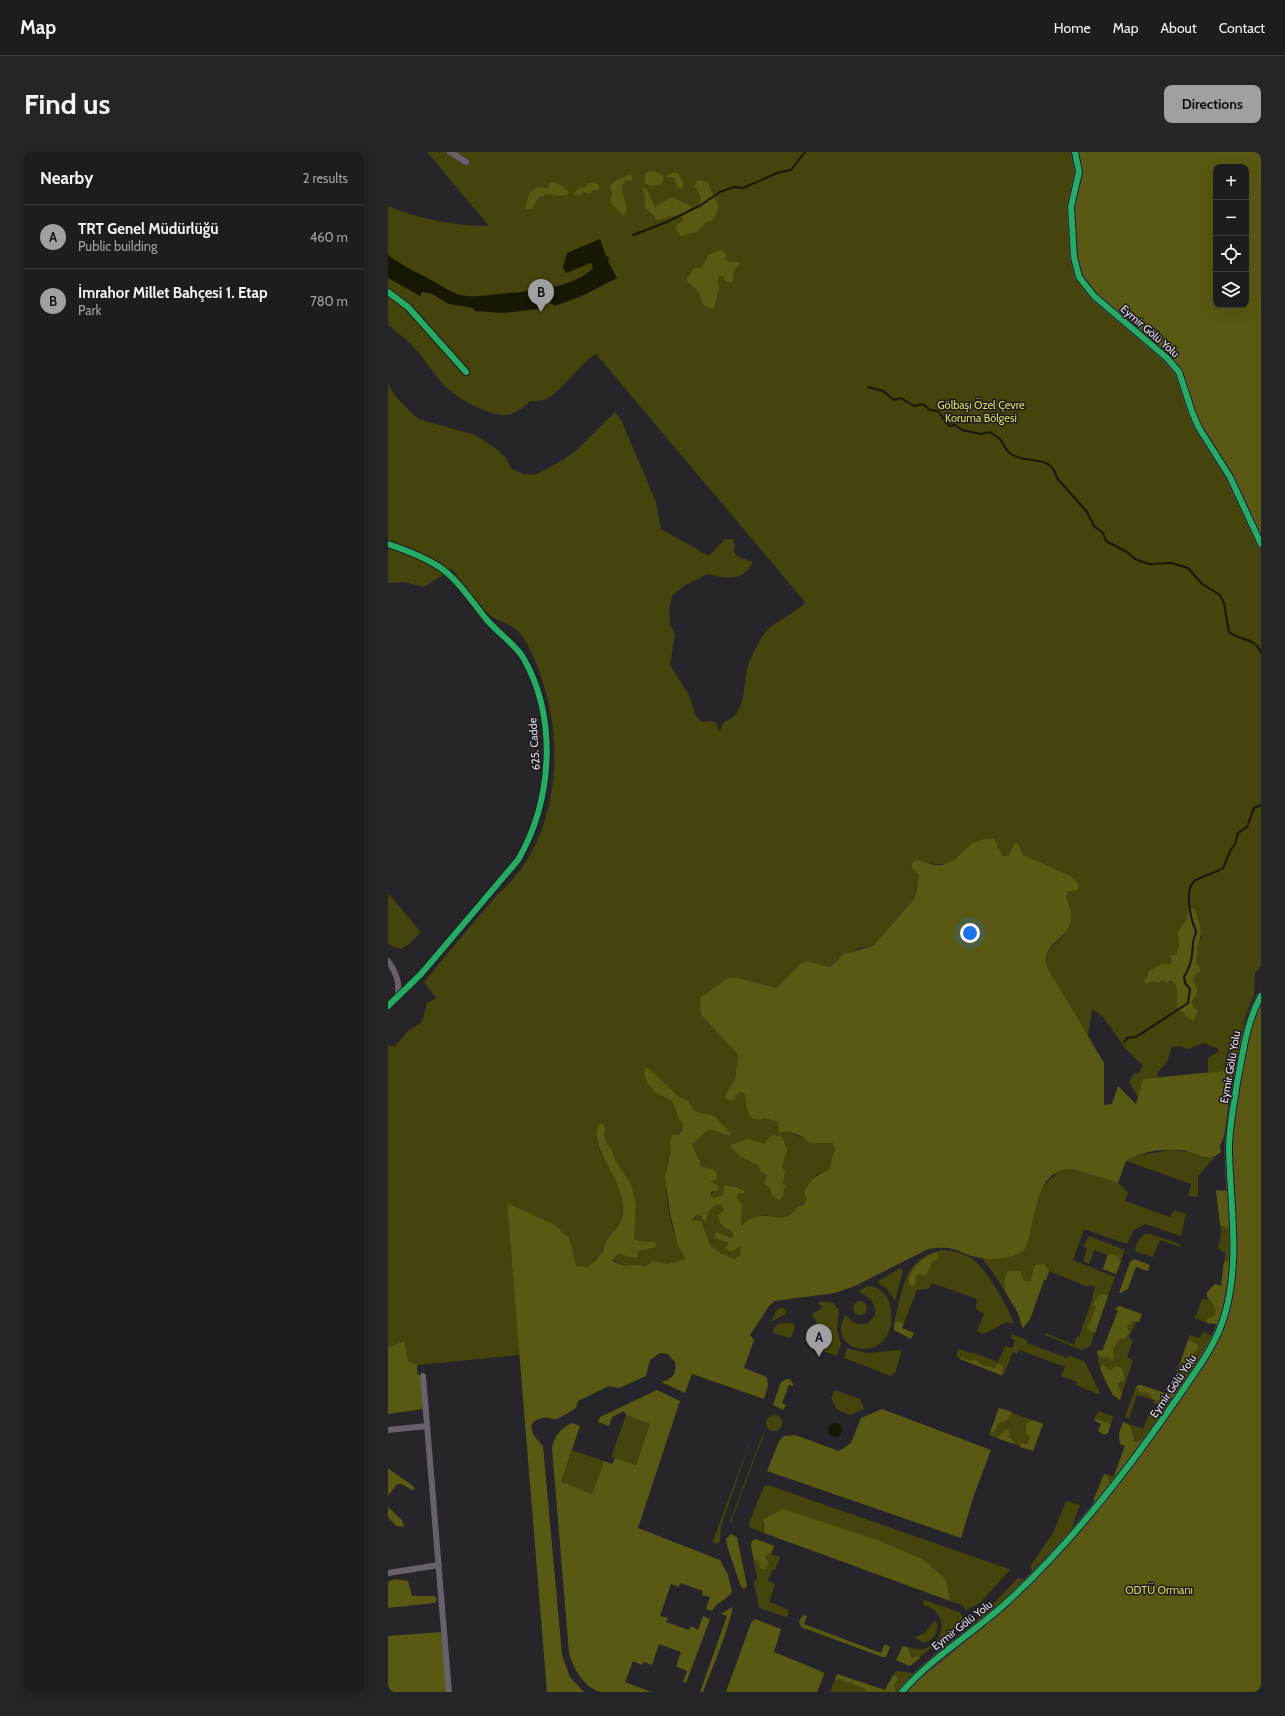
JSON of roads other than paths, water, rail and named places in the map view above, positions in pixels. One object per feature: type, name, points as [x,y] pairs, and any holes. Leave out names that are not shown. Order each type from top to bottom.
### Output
[{"type":"street","points":[[450,152],[466,162]]},
{"type":"street","name":"Eymir Gölü Yolu","points":[[1075,152],[1079,172],[1071,207],[1074,257],[1079,276],[1094,296],[1167,358],[1179,372],[1192,412],[1199,428],[1230,477],[1261,544]]},
{"type":"street","name":"625. Cadde","points":[[388,544],[430,562],[448,574],[496,631],[524,658],[540,700],[546,740],[547,759],[546,776],[540,809],[527,844],[518,860],[421,974],[388,1006]]},
{"type":"street","points":[[388,961],[396,977],[398,990],[397,998]]},
{"type":"street","name":"Eymir Gölü Yolu","points":[[902,1692],[926,1667],[1006,1604],[1067,1541],[1136,1457],[1212,1346],[1226,1310],[1232,1275],[1233,1233],[1229,1150],[1232,1115],[1246,1033],[1252,1014],[1261,996]]},
{"type":"street","points":[[424,1376],[449,1692]]},
{"type":"street","points":[[388,1430],[428,1426]]},
{"type":"street","points":[[388,1573],[438,1565]]},
{"type":"waterway","points":[[633,235],[667,222],[701,205],[720,192],[734,187],[743,188],[777,173],[791,170],[805,152]]},
{"type":"waterway","points":[[868,387],[883,391],[894,400],[901,398],[914,406],[923,404],[930,410],[938,411],[949,426],[955,425],[962,430],[981,434],[990,432],[1000,439],[1011,454],[1024,459],[1044,462],[1050,465],[1057,478],[1087,512],[1094,526],[1103,533],[1106,541],[1127,552],[1135,559],[1149,564],[1171,563],[1188,568],[1202,584],[1220,595],[1224,603],[1229,632],[1255,644],[1261,653]]},
{"type":"waterway","points":[[1124,1042],[1127,1038],[1136,1037],[1188,1003],[1190,989],[1185,983],[1184,977],[1189,968],[1193,942],[1196,934],[1190,911],[1190,888],[1198,879],[1223,868],[1231,849],[1235,844],[1238,833],[1247,827],[1254,808],[1261,805]]},
{"type":"place","name":"İmrahor Millet Bahçesi 1. Etap","points":[[541,312]]},
{"type":"place","name":"TRT Genel Müdürlüğü","points":[[819,1357]]},
{"type":"park label","name":"Gölbaşı Özel Çevre Koruma Bölgesi","points":[[981,411]]},
{"type":"park label","name":"ODTÜ Ormanı","points":[[1159,1590]]}]
